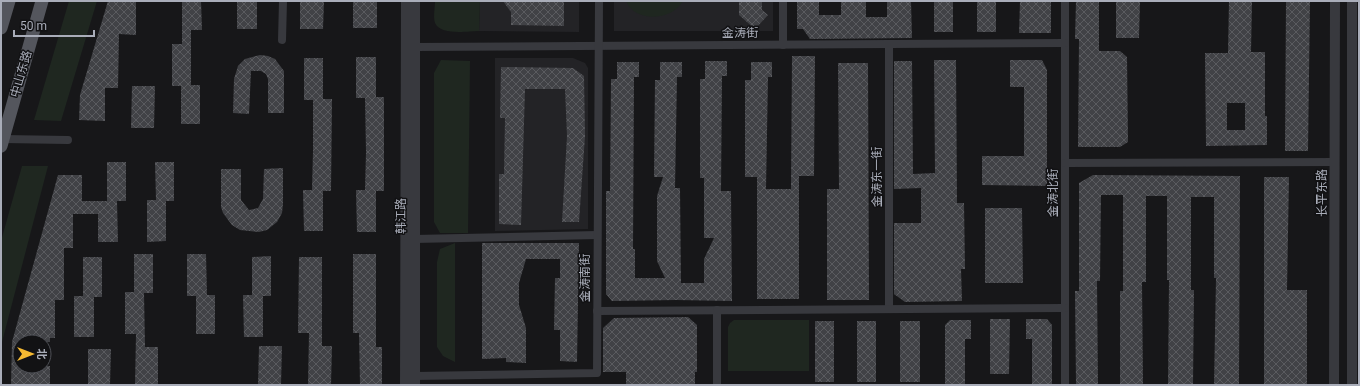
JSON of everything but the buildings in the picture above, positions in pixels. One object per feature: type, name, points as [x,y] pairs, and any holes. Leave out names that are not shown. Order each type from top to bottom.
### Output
[{"type":"main road","points":[[1,28],[9,1]]},
{"type":"main road","name":"中山东路","points":[[2,143],[42,1]]},
{"type":"street","points":[[282,1],[282,40]]},
{"type":"street","name":"韩江路","points":[[406,1],[410,47],[415,381]]},
{"type":"street","name":"韩江路","points":[[405,385],[410,47],[415,1]]},
{"type":"street","name":"金涛南街","points":[[415,381],[598,373],[598,1]]},
{"type":"street","points":[[783,1],[783,45]]},
{"type":"street","name":"金涛北街","points":[[1065,1],[1065,385]]},
{"type":"street","name":"长平东路","points":[[1334,385],[1335,1]]},
{"type":"street","points":[[1352,1],[1356,139],[1352,385]]},
{"type":"street","name":"金涛街","points":[[410,47],[1065,43]]},
{"type":"street","name":"金涛东一街","points":[[889,44],[889,309]]},
{"type":"street","points":[[2,143],[68,140]]},
{"type":"street","points":[[1065,162],[1335,162]]},
{"type":"street","points":[[414,239],[598,235]]},
{"type":"street","points":[[598,311],[1065,308]]},
{"type":"street","points":[[717,310],[717,385]]},
{"type":"shaded area","points":[[69,1],[97,1],[61,121],[34,120]]},
{"type":"shaded area","points":[[435,1],[480,1],[479,31],[455,32],[443,30],[438,27],[434,21]]},
{"type":"shaded area","points":[[480,1],[579,1],[579,32],[479,31]]},
{"type":"shaded area","points":[[614,1],[773,1],[773,31],[614,31]]},
{"type":"shaded area","points":[[626,1],[683,1],[678,8],[671,13],[654,17],[637,13]]},
{"type":"shaded area","points":[[495,58],[573,58],[585,63],[588,68],[588,229],[495,231]]},
{"type":"shaded area","points":[[441,60],[470,61],[468,233],[440,233],[434,222],[434,73]]},
{"type":"shaded area","points":[[22,166],[48,166],[1,346],[1,241]]},
{"type":"shaded area","points":[[455,243],[455,362],[443,356],[437,347],[437,262],[440,249]]},
{"type":"shaded area","points":[[734,320],[809,320],[809,371],[728,371],[728,327]]}]
